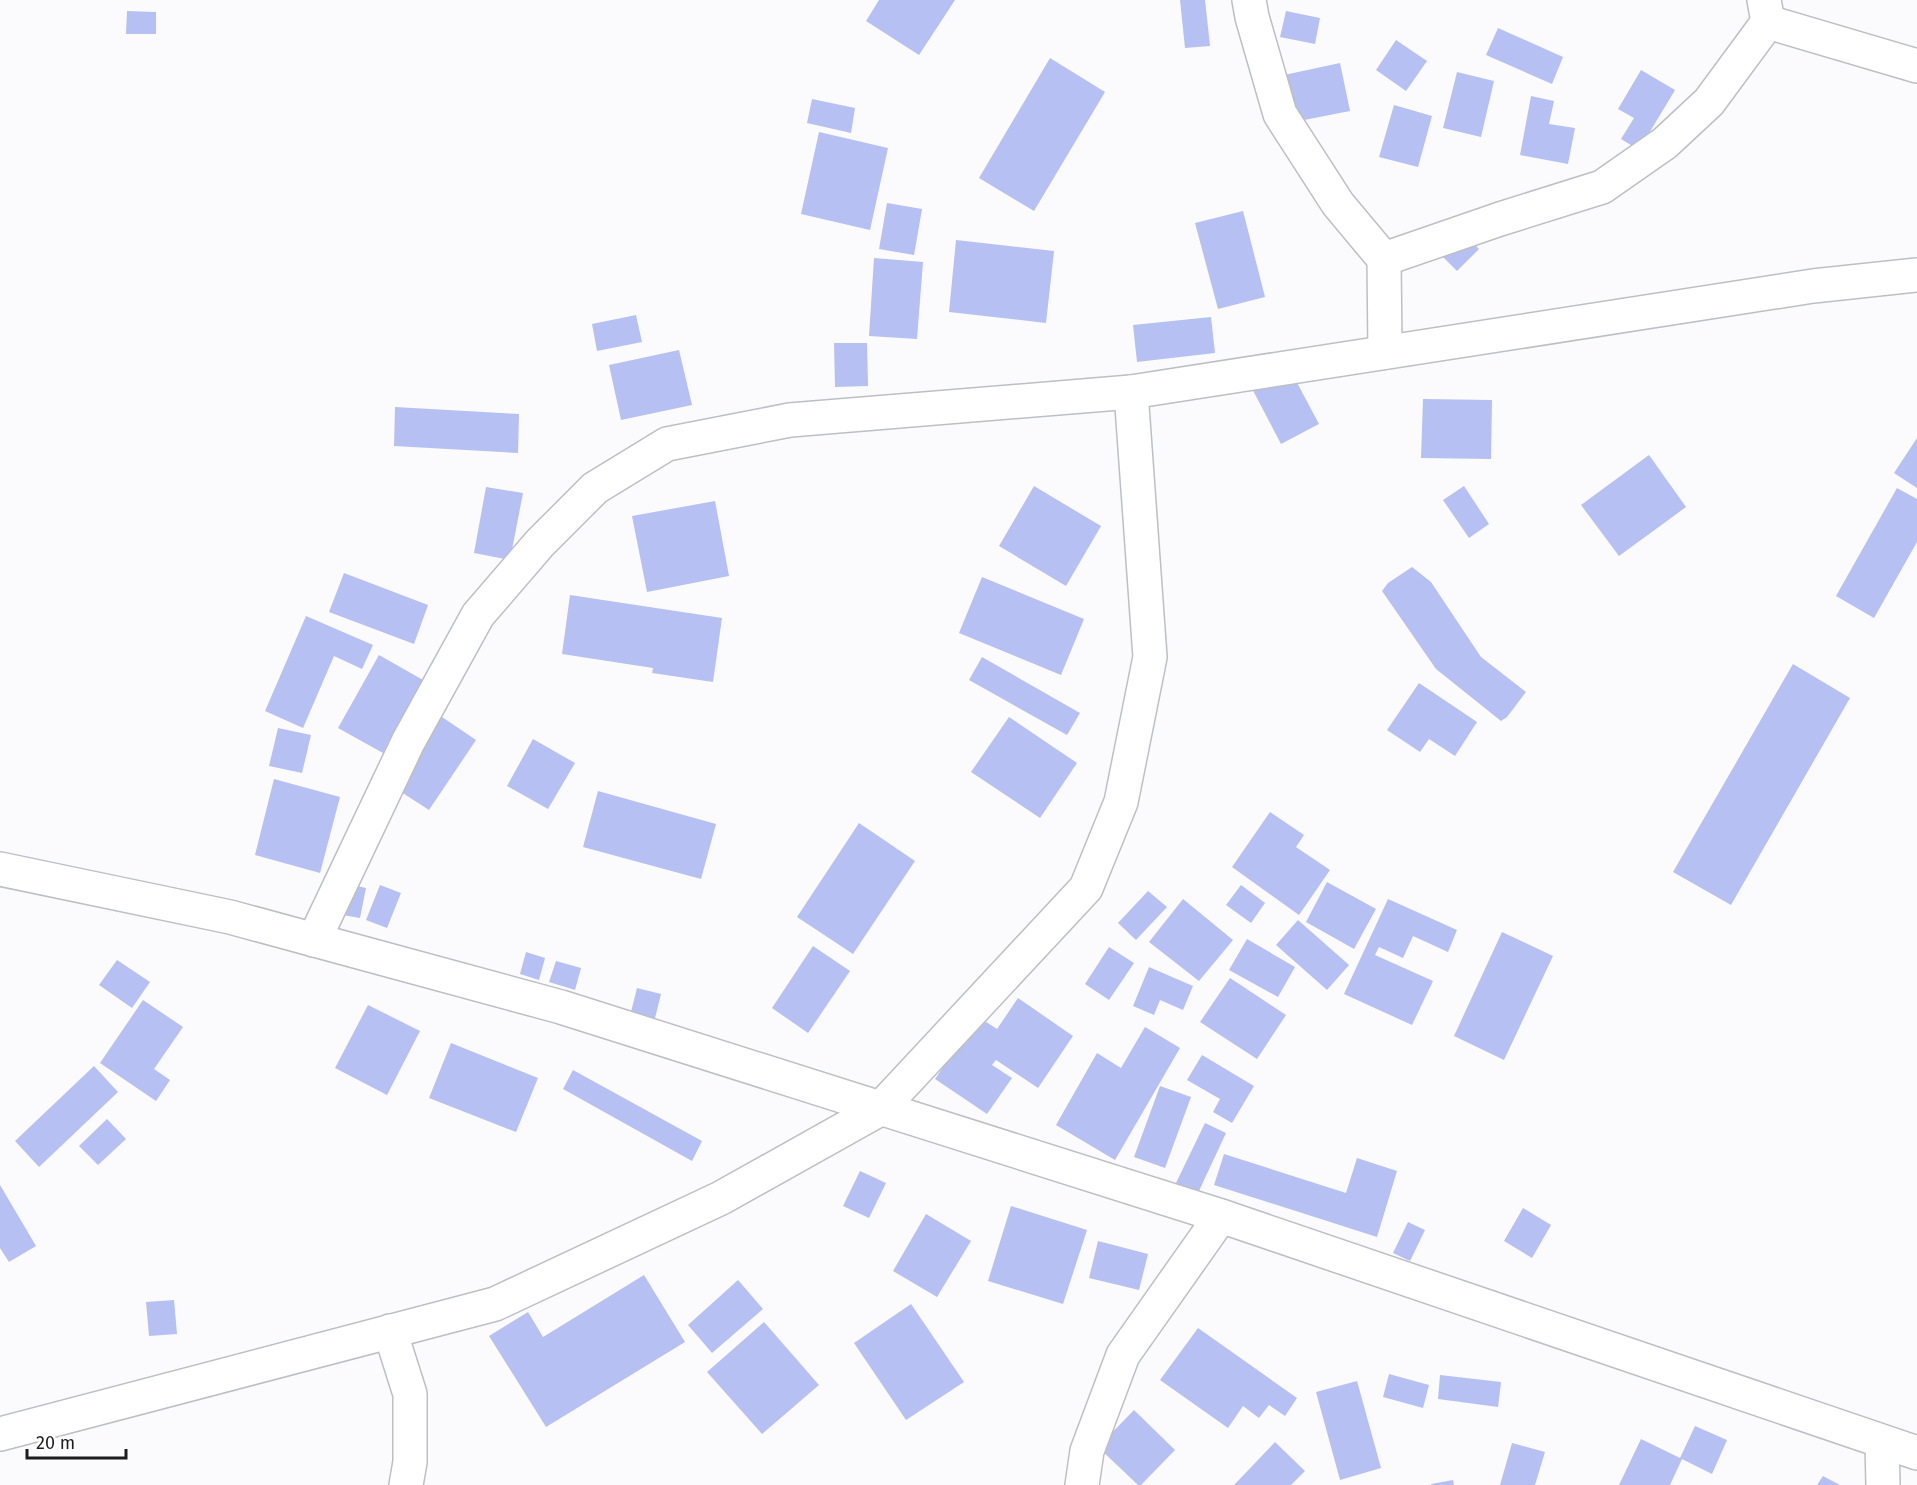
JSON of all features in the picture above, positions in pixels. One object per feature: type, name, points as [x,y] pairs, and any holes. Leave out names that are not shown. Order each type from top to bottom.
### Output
[{"type":"street","points":[[1249,0],[1280,114],[1338,204],[1384,259],[1385,352]]},
{"type":"street","points":[[1384,259],[1602,187],[1665,143],[1709,102],[1766,11],[1917,66]]},
{"type":"street","points":[[314,940],[408,742],[478,615],[540,543],[595,488],[667,444],[790,420],[1131,392],[1813,286],[1917,275]]},
{"type":"street","points":[[0,1434],[495,1304],[721,1198],[880,1109],[1086,888],[1121,802],[1150,657],[1131,392]]},
{"type":"street","points":[[0,869],[230,917],[561,1007],[1221,1216],[1917,1454]]},
{"type":"street","points":[[1083,1485],[1087,1451],[1123,1355],[1221,1216]]},
{"type":"street","points":[[390,1331],[410,1394],[411,1462],[406,1485]]},
{"type":"street","points":[[1882,1442],[1883,1485]]},
{"type":"building","points":[[879,0],[955,0],[919,55],[866,21]]},
{"type":"building","points":[[1180,0],[1205,0],[1210,46],[1185,48]]},
{"type":"building","points":[[127,11],[156,12],[156,34],[126,34]]},
{"type":"building","points":[[1286,11],[1320,18],[1315,44],[1280,37]]},
{"type":"building","points":[[1498,28],[1563,57],[1552,84],[1486,55]]},
{"type":"building","points":[[1396,40],[1427,61],[1406,91],[1376,70]]},
{"type":"building","points":[[1050,58],[1105,92],[1034,211],[979,178]]},
{"type":"building","points":[[1340,63],[1350,111],[1294,122],[1284,75]]},
{"type":"building","points":[[1641,70],[1675,90],[1639,150],[1621,139],[1634,118],[1618,109]]},
{"type":"building","points":[[1457,72],[1494,81],[1481,137],[1443,128]]},
{"type":"building","points":[[1531,96],[1554,101],[1549,124],[1575,128],[1568,164],[1520,155]]},
{"type":"building","points":[[812,99],[855,108],[851,133],[807,123]]},
{"type":"building","points":[[1394,105],[1432,116],[1418,167],[1379,157]]},
{"type":"building","points":[[819,132],[888,148],[870,230],[801,214]]},
{"type":"building","points":[[887,203],[922,209],[914,255],[879,249]]},
{"type":"building","points":[[1243,211],[1265,297],[1218,309],[1195,223]]},
{"type":"building","points":[[1462,232],[1479,249],[1457,271],[1440,254]]},
{"type":"building","points":[[956,240],[1054,251],[1046,323],[949,312]]},
{"type":"building","points":[[874,258],[923,262],[917,339],[869,336]]},
{"type":"building","points":[[636,315],[642,342],[597,351],[592,324]]},
{"type":"building","points":[[1211,317],[1215,353],[1137,362],[1133,325]]},
{"type":"building","points":[[834,343],[867,343],[868,386],[835,387]]},
{"type":"building","points":[[679,350],[692,405],[621,420],[609,365]]},
{"type":"building","points":[[1286,362],[1319,424],[1281,444],[1248,381]]},
{"type":"building","points":[[1423,399],[1492,400],[1491,459],[1421,458]]},
{"type":"building","points":[[395,407],[519,414],[518,453],[394,446]]},
{"type":"building","points":[[1917,438],[1917,488],[1894,473]]},
{"type":"building","points":[[1649,455],[1686,507],[1619,556],[1581,505]]},
{"type":"building","points":[[1034,486],[1101,526],[1066,586],[999,546]]},
{"type":"building","points":[[1464,486],[1489,524],[1469,538],[1443,500]]},
{"type":"building","points":[[486,487],[523,493],[510,560],[474,553]]},
{"type":"building","points":[[1897,488],[1917,499],[1917,542],[1874,618],[1836,596]]},
{"type":"building","points":[[715,501],[729,576],[647,592],[632,516]]},
{"type":"building","points":[[1412,567],[1431,582],[1481,657],[1526,692],[1507,717],[1501,721],[1436,669],[1382,591],[1388,583]]},
{"type":"building","points":[[344,573],[428,605],[414,644],[329,612]]},
{"type":"building","points":[[982,577],[1084,619],[1061,675],[959,633]]},
{"type":"building","points":[[570,595],[722,618],[713,682],[652,673],[653,668],[562,654]]},
{"type":"building","points":[[306,616],[373,645],[362,669],[334,656],[303,728],[265,711]]},
{"type":"building","points":[[379,655],[423,680],[383,753],[338,728]]},
{"type":"building","points":[[982,657],[1080,713],[1067,735],[969,680]]},
{"type":"building","points":[[1793,664],[1850,698],[1731,905],[1673,872]]},
{"type":"building","points":[[1419,683],[1477,722],[1455,756],[1429,739],[1420,752],[1387,730]]},
{"type":"building","points":[[442,717],[476,740],[429,810],[395,788]]},
{"type":"building","points":[[1009,717],[1077,763],[1040,818],[971,772]]},
{"type":"building","points":[[278,728],[311,735],[302,773],[269,766]]},
{"type":"building","points":[[533,739],[575,763],[548,809],[507,786]]},
{"type":"building","points":[[274,779],[340,797],[320,873],[255,855]]},
{"type":"building","points":[[598,791],[716,824],[701,879],[583,847]]},
{"type":"building","points":[[1270,812],[1304,835],[1296,847],[1330,870],[1299,915],[1232,867]]},
{"type":"building","points":[[859,823],[915,861],[853,954],[797,917]]},
{"type":"building","points":[[1327,882],[1376,909],[1354,949],[1306,922]]},
{"type":"building","points":[[343,883],[366,888],[360,918],[337,914]]},
{"type":"building","points":[[380,885],[401,893],[387,928],[366,920]]},
{"type":"building","points":[[1241,885],[1265,903],[1251,923],[1226,905]]},
{"type":"building","points":[[1148,891],[1167,907],[1136,940],[1118,923]]},
{"type":"building","points":[[1183,899],[1233,940],[1199,981],[1149,942]]},
{"type":"building","points":[[1388,899],[1457,930],[1448,952],[1413,936],[1403,958],[1379,947],[1375,955],[1433,981],[1412,1025],[1344,994]]},
{"type":"building","points":[[1298,920],[1349,965],[1327,990],[1276,945]]},
{"type":"building","points":[[1502,932],[1553,956],[1504,1060],[1454,1036]]},
{"type":"building","points":[[1247,939],[1295,967],[1278,997],[1229,970]]},
{"type":"building","points":[[813,946],[850,971],[808,1033],[772,1008]]},
{"type":"building","points":[[1109,947],[1134,963],[1109,1000],[1085,984]]},
{"type":"building","points":[[526,952],[545,958],[539,980],[520,974]]},
{"type":"building","points":[[117,960],[150,982],[132,1008],[99,985]]},
{"type":"building","points":[[556,961],[581,968],[575,990],[549,982]]},
{"type":"building","points":[[1149,967],[1193,986],[1183,1010],[1160,1000],[1154,1015],[1133,1006]]},
{"type":"building","points":[[1230,978],[1286,1015],[1257,1059],[1200,1022]]},
{"type":"building","points":[[637,988],[661,994],[653,1026],[629,1020]]},
{"type":"building","points":[[1018,998],[1073,1036],[1038,1088],[996,1060],[992,1065],[1012,1078],[987,1114],[935,1079],[977,1016],[997,1029]]},
{"type":"building","points":[[143,1000],[183,1027],[154,1069],[170,1080],[156,1101],[100,1063]]},
{"type":"building","points":[[368,1005],[420,1031],[387,1095],[335,1068]]},
{"type":"building","points":[[1145,1027],[1180,1048],[1115,1160],[1056,1125],[1097,1053],[1121,1068]]},
{"type":"building","points":[[451,1043],[538,1078],[516,1132],[429,1098]]},
{"type":"building","points":[[1202,1055],[1254,1086],[1232,1123],[1213,1112],[1220,1099],[1187,1080]]},
{"type":"building","points":[[94,1066],[118,1092],[39,1167],[15,1141]]},
{"type":"building","points":[[573,1070],[702,1141],[692,1161],[563,1089]]},
{"type":"building","points":[[1160,1086],[1191,1097],[1165,1168],[1134,1157]]},
{"type":"building","points":[[107,1119],[126,1139],[98,1165],[79,1146]]},
{"type":"building","points":[[1205,1123],[1226,1133],[1198,1193],[1176,1183]]},
{"type":"building","points":[[1224,1154],[1346,1193],[1357,1158],[1397,1171],[1377,1237],[1214,1185]]},
{"type":"building","points":[[860,1171],[886,1183],[869,1218],[843,1206]]},
{"type":"building","points":[[0,1185],[36,1246],[9,1262],[0,1248]]},
{"type":"building","points":[[1011,1206],[1087,1230],[1063,1304],[988,1281]]},
{"type":"building","points":[[1523,1208],[1551,1225],[1532,1258],[1504,1241]]},
{"type":"building","points":[[926,1214],[971,1241],[937,1297],[893,1271]]},
{"type":"building","points":[[1408,1222],[1425,1230],[1410,1261],[1393,1253]]},
{"type":"building","points":[[1098,1241],[1148,1254],[1139,1290],[1089,1278]]},
{"type":"building","points":[[644,1275],[685,1342],[546,1427],[489,1336],[528,1312],[543,1337]]},
{"type":"building","points":[[738,1280],[763,1309],[712,1353],[688,1325]]},
{"type":"building","points":[[174,1300],[177,1334],[149,1336],[146,1302]]},
{"type":"building","points":[[911,1304],[964,1382],[906,1420],[854,1343]]},
{"type":"building","points":[[764,1322],[819,1385],[762,1434],[707,1372]]},
{"type":"building","points":[[1198,1328],[1297,1398],[1285,1416],[1269,1405],[1259,1418],[1243,1406],[1228,1428],[1160,1380]]},
{"type":"building","points":[[1389,1374],[1429,1385],[1423,1408],[1383,1397]]},
{"type":"building","points":[[1440,1375],[1501,1382],[1498,1407],[1438,1399]]},
{"type":"building","points":[[1357,1381],[1381,1468],[1340,1480],[1316,1392]]},
{"type":"building","points":[[1134,1410],[1175,1450],[1141,1485],[1138,1485],[1098,1447]]},
{"type":"building","points":[[1695,1426],[1727,1440],[1712,1474],[1682,1459],[1670,1485],[1619,1485],[1641,1439],[1680,1458]]},
{"type":"building","points":[[1275,1442],[1305,1471],[1291,1485],[1234,1485]]},
{"type":"building","points":[[1512,1443],[1545,1452],[1535,1485],[1500,1485]]},
{"type":"building","points":[[1823,1476],[1840,1485],[1817,1485]]},
{"type":"building","points":[[1453,1480],[1454,1485],[1431,1485],[1431,1484]]}]
